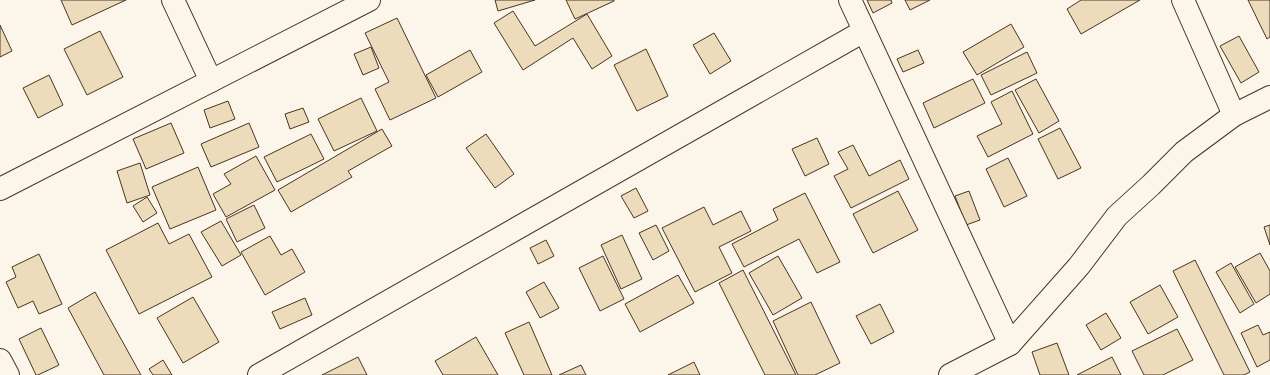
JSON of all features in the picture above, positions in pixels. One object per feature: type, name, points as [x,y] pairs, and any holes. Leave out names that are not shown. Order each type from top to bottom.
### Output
[{"type":"street","points":[[173,0],[211,81]]},
{"type":"street","points":[[0,188],[369,0]]},
{"type":"street","points":[[850,0],[1010,344]]},
{"type":"street","points":[[1183,0],[1234,115]]},
{"type":"street","points":[[259,375],[864,31]]},
{"type":"street","points":[[950,375],[1010,344],[1079,266],[1117,216],[1184,152],[1234,115],[1270,97]]},
{"type":"street","points":[[0,360],[8,375]]},
{"type":"building","points":[[61,0],[126,0],[72,25]]},
{"type":"building","points":[[495,0],[535,0],[498,11]]},
{"type":"building","points":[[566,0],[614,0],[614,1],[575,19]]},
{"type":"building","points":[[867,0],[891,0],[892,3],[873,13]]},
{"type":"building","points":[[905,0],[930,0],[910,10]]},
{"type":"building","points":[[1081,0],[1140,0],[1081,34],[1067,9]]},
{"type":"building","points":[[1248,0],[1270,0],[1270,37],[1267,39]]},
{"type":"building","points":[[513,11],[535,46],[587,14],[612,56],[592,69],[573,38],[523,70],[494,23]]},
{"type":"building","points":[[397,18],[436,98],[390,120],[375,89],[389,82],[365,33]]},
{"type":"building","points":[[1011,24],[1024,47],[977,75],[963,52]]},
{"type":"building","points":[[0,25],[12,51],[0,57]]},
{"type":"building","points":[[100,31],[123,77],[87,95],[64,49]]},
{"type":"building","points":[[714,33],[731,61],[710,74],[693,45]]},
{"type":"building","points":[[1239,36],[1259,72],[1241,83],[1220,46]]},
{"type":"building","points":[[371,47],[379,68],[363,75],[354,54]]},
{"type":"building","points":[[646,49],[668,96],[637,111],[614,65]]},
{"type":"building","points":[[470,50],[482,72],[438,97],[426,75]]},
{"type":"building","points":[[918,50],[924,63],[903,72],[897,59]]},
{"type":"building","points":[[1027,52],[1037,73],[991,95],[981,75]]},
{"type":"building","points":[[49,75],[63,105],[38,118],[23,88]]},
{"type":"building","points":[[973,79],[985,103],[934,128],[923,103]]},
{"type":"building","points":[[1036,79],[1059,121],[1039,133],[1015,90]]},
{"type":"building","points":[[1012,91],[1033,134],[988,157],[977,136],[1002,124],[991,102]]},
{"type":"building","points":[[361,98],[377,131],[334,151],[318,119]]},
{"type":"building","points":[[228,101],[235,119],[210,128],[204,110]]},
{"type":"building","points":[[303,108],[309,122],[290,129],[285,114]]},
{"type":"building","points":[[171,123],[184,153],[146,169],[133,139]]},
{"type":"building","points":[[249,123],[259,147],[211,167],[201,144]]},
{"type":"building","points":[[1060,128],[1081,168],[1058,179],[1038,139]]},
{"type":"building","points":[[382,129],[392,146],[348,171],[352,177],[291,212],[278,190]]},
{"type":"building","points":[[311,134],[324,159],[277,182],[264,157]]},
{"type":"building","points":[[486,134],[514,174],[495,188],[466,148]]},
{"type":"building","points":[[817,138],[829,164],[805,176],[792,149]]},
{"type":"building","points":[[853,145],[869,176],[900,160],[909,179],[851,208],[834,176],[848,169],[838,152]]},
{"type":"building","points":[[256,156],[275,190],[226,217],[213,194],[231,184],[224,174]]},
{"type":"building","points":[[1008,158],[1027,196],[1004,207],[986,169]]},
{"type":"building","points":[[140,163],[150,195],[127,203],[117,171]]},
{"type":"building","points":[[198,167],[216,210],[170,229],[152,187]]},
{"type":"building","points":[[636,188],[648,211],[634,218],[621,196]]},
{"type":"building","points":[[898,191],[918,230],[873,253],[853,214]]},
{"type":"building","points":[[969,191],[980,220],[966,225],[955,196]]},
{"type":"building","points":[[805,193],[840,262],[817,273],[799,239],[744,267],[732,244],[778,220],[773,209]]},
{"type":"building","points":[[147,197],[157,213],[143,222],[133,206]]},
{"type":"building","points":[[254,205],[265,228],[237,242],[226,219]]},
{"type":"building","points":[[704,207],[713,225],[741,211],[751,231],[719,247],[732,273],[695,292],[662,228]]},
{"type":"building","points":[[221,221],[241,255],[222,266],[201,232]]},
{"type":"building","points":[[158,223],[169,244],[189,234],[212,277],[139,314],[106,250]]},
{"type":"building","points":[[656,225],[669,251],[653,260],[639,233]]},
{"type":"building","points":[[1270,225],[1270,245],[1264,227]]},
{"type":"building","points":[[622,235],[642,279],[621,289],[601,245]]},
{"type":"building","points":[[270,236],[281,255],[292,249],[305,272],[265,295],[241,252]]},
{"type":"building","points":[[546,240],[554,256],[538,264],[530,248]]},
{"type":"building","points":[[1260,253],[1270,271],[1270,294],[1256,303],[1235,267]]},
{"type":"building","points":[[39,254],[62,304],[39,314],[33,301],[18,308],[6,282],[16,277],[12,267]]},
{"type":"building","points":[[603,256],[624,299],[600,311],[579,268]]},
{"type":"building","points":[[778,256],[802,298],[773,315],[749,273]]},
{"type":"building","points":[[1195,260],[1250,372],[1244,375],[1224,375],[1173,271]]},
{"type":"building","points":[[1231,263],[1254,304],[1240,313],[1216,272]]},
{"type":"building","points":[[743,270],[796,375],[765,375],[719,283]]},
{"type":"building","points":[[678,275],[694,303],[640,332],[625,304]]},
{"type":"building","points":[[544,282],[559,308],[540,318],[526,292]]},
{"type":"building","points":[[1160,285],[1178,317],[1148,334],[1130,302]]},
{"type":"building","points":[[95,292],[141,375],[104,375],[68,308]]},
{"type":"building","points":[[193,297],[219,342],[183,363],[157,318]]},
{"type":"building","points":[[305,298],[312,315],[280,329],[272,312]]},
{"type":"building","points":[[811,302],[840,363],[815,375],[798,375],[773,321]]},
{"type":"building","points":[[880,304],[894,332],[871,344],[856,316]]},
{"type":"building","points":[[1106,313],[1121,338],[1101,350],[1086,325]]},
{"type":"building","points":[[529,322],[552,375],[524,375],[505,333]]},
{"type":"building","points":[[1258,325],[1263,335],[1270,332],[1270,360],[1257,367],[1241,333]]},
{"type":"building","points":[[41,328],[59,365],[36,375],[19,339]]},
{"type":"building","points":[[1177,329],[1193,360],[1163,375],[1144,375],[1132,351]]},
{"type":"building","points":[[476,337],[498,375],[443,375],[435,361]]},
{"type":"building","points":[[1057,343],[1069,375],[1040,375],[1032,352]]},
{"type":"building","points":[[358,357],[367,375],[322,375]]},
{"type":"building","points":[[1112,357],[1121,375],[1077,375]]},
{"type":"building","points":[[163,360],[172,375],[153,375],[149,369]]},
{"type":"building","points":[[694,362],[700,375],[668,375]]},
{"type":"building","points":[[581,365],[586,375],[559,375]]}]
